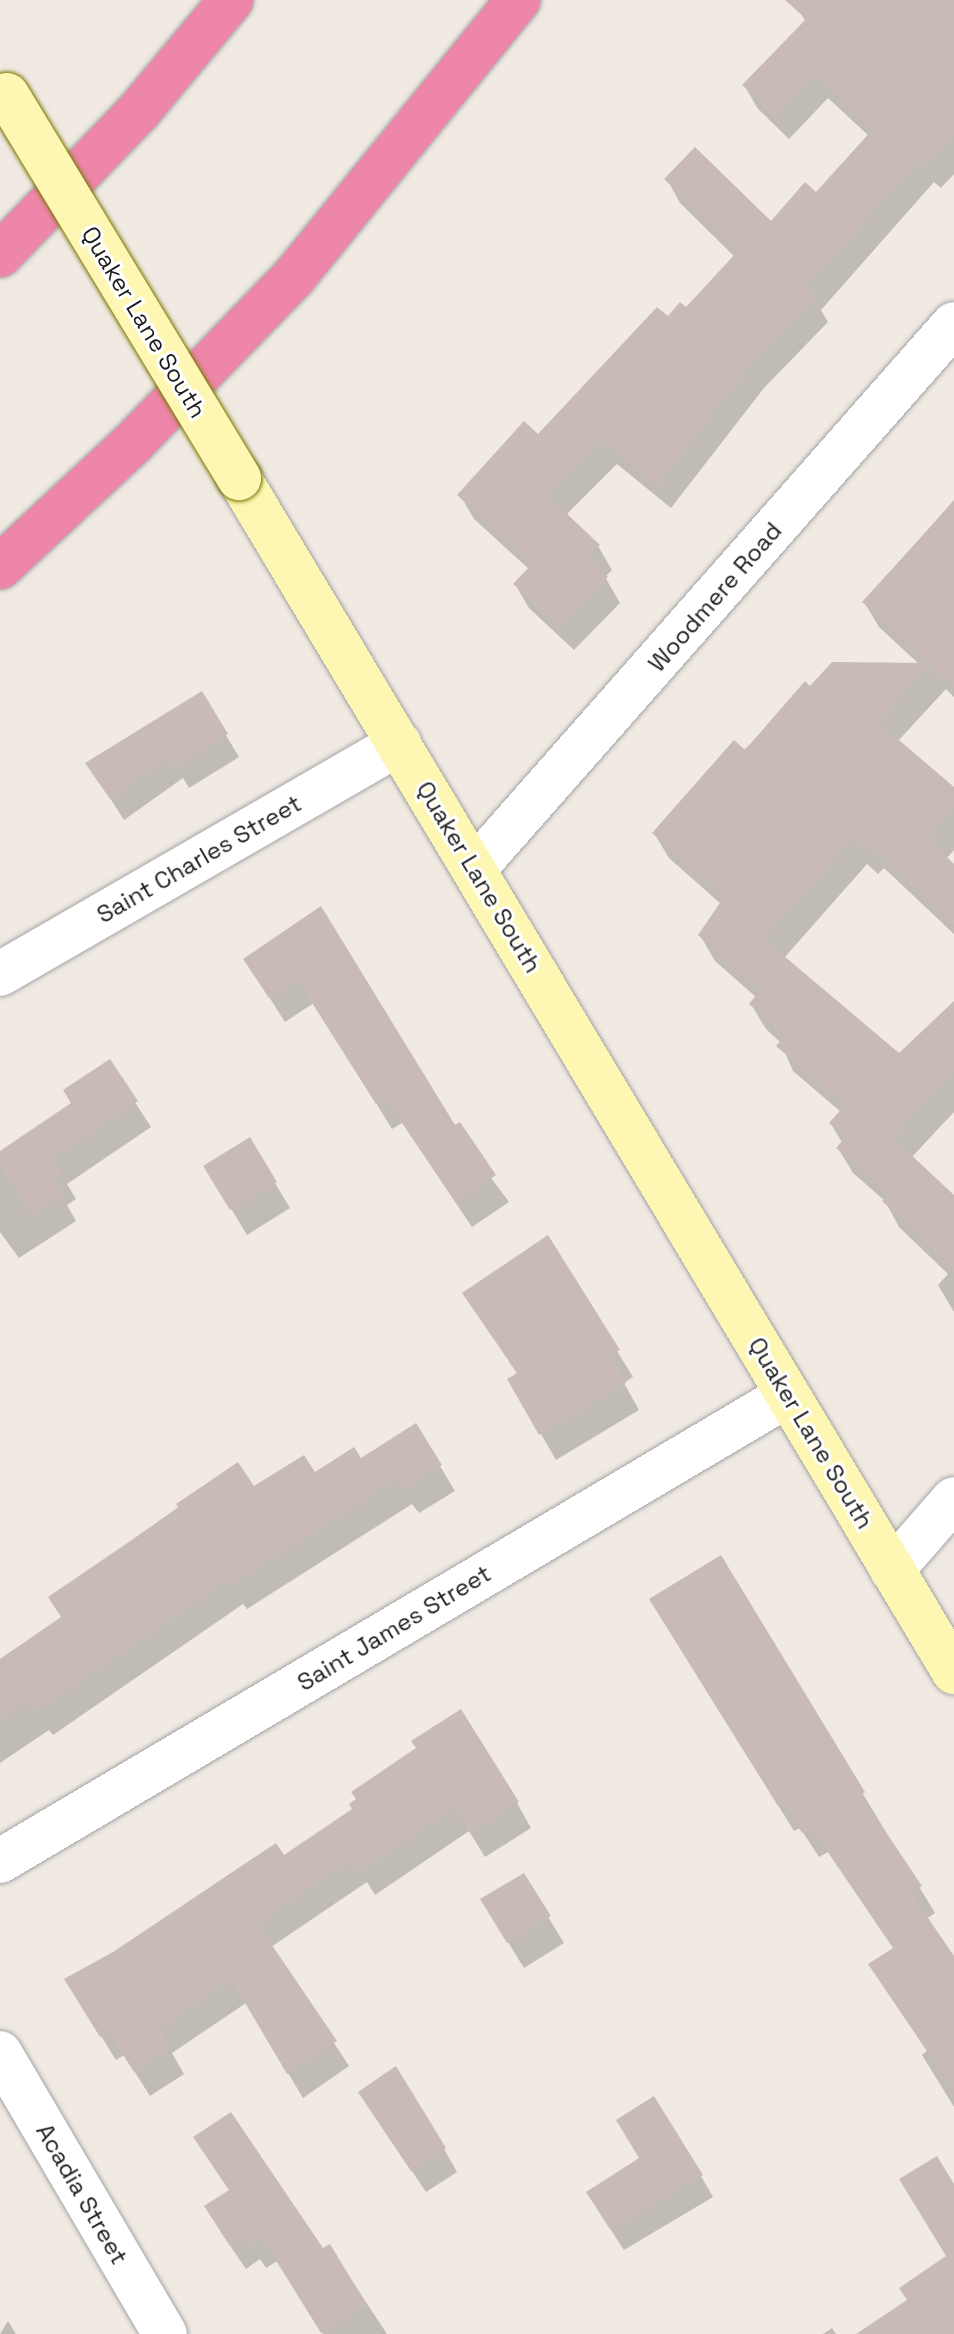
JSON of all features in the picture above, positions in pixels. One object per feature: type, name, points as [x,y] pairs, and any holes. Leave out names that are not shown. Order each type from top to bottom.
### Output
[{"type":"highway","points":[[0,255],[139,111],[231,0]]},
{"type":"highway","points":[[0,567],[141,434],[293,278],[518,0]]},
{"type":"main road","name":"Quaker Lane South","points":[[3,89],[954,1672]]},
{"type":"street","name":"Woodmere Road","points":[[474,869],[954,324]]},
{"type":"street","name":"Saint Charles Street","points":[[0,974],[399,744]]},
{"type":"street","name":"Saint James Street","points":[[0,1861],[788,1395]]},
{"type":"street","points":[[892,1570],[954,1499]]},
{"type":"street","name":"Acadia Street","points":[[0,2053],[165,2334]]},
{"type":"building","points":[[785,0],[954,0],[954,135],[926,165],[919,159],[806,288],[816,297],[751,364],[657,486],[602,441],[548,496],[600,545],[587,557],[608,577],[559,627],[513,584],[533,563],[457,495],[524,421],[538,434],[657,307],[668,316],[680,302],[686,307],[738,251],[664,179],[695,147],[771,221],[805,182],[816,192],[873,129],[813,76],[774,116],[742,85],[806,19]]},
{"type":"building","points":[[954,501],[954,687],[930,665],[878,722],[954,787],[954,808],[928,839],[954,864],[954,925],[868,844],[862,850],[852,840],[764,939],[899,1053],[954,1001],[954,1069],[893,1138],[954,1195],[954,1270],[882,1201],[889,1194],[836,1148],[845,1138],[829,1123],[845,1105],[776,1046],[785,1035],[749,1004],[760,990],[698,935],[724,897],[652,833],[734,740],[745,750],[805,681],[810,686],[832,662],[929,663],[862,602]]},
{"type":"building","points":[[202,691],[228,734],[175,767],[168,757],[110,799],[85,763]]},
{"type":"building","points":[[321,906],[455,1125],[460,1122],[496,1175],[456,1202],[386,1098],[376,1104],[297,979],[269,998],[243,959]]},
{"type":"building","points":[[110,1059],[138,1101],[54,1158],[63,1173],[53,1179],[63,1195],[32,1215],[0,1166],[0,1151],[71,1103],[63,1090]]},
{"type":"building","points":[[250,1137],[277,1182],[230,1210],[203,1166]]},
{"type":"building","points":[[548,1235],[620,1350],[610,1356],[626,1383],[539,1435],[507,1379],[517,1373],[462,1293]]},
{"type":"building","points":[[416,1423],[442,1465],[403,1490],[396,1480],[231,1585],[228,1580],[37,1711],[29,1700],[0,1718],[0,1659],[61,1617],[48,1597],[179,1508],[176,1504],[238,1462],[254,1486],[304,1455],[315,1472],[354,1447],[361,1458]]},
{"type":"building","points":[[721,1555],[865,1792],[861,1795],[922,1886],[911,1893],[954,1956],[954,2091],[868,1964],[893,1948],[811,1827],[802,1833],[784,1803],[778,1806],[649,1599]]},
{"type":"building","points":[[461,1709],[519,1802],[470,1833],[454,1808],[360,1872],[351,1859],[257,1923],[337,2041],[287,2074],[231,1979],[159,2028],[172,2048],[134,2072],[108,2031],[100,2037],[64,1979],[113,1952],[276,1843],[284,1855],[352,1809],[349,1804],[356,1799],[351,1792],[416,1748],[411,1741]]},
{"type":"building","points":[[524,1873],[551,1916],[507,1943],[480,1899]]},
{"type":"building","points":[[396,2066],[446,2148],[411,2171],[358,2092]]},
{"type":"building","points":[[654,2096],[703,2175],[610,2229],[586,2192],[639,2158],[616,2120]]},
{"type":"building","points":[[231,2112],[323,2248],[330,2244],[367,2305],[321,2333],[262,2238],[250,2245],[244,2236],[230,2246],[204,2206],[229,2190],[193,2137]]},
{"type":"building","points":[[937,2156],[954,2184],[954,2334],[856,2334],[907,2300],[899,2288],[946,2256],[899,2179]]}]
